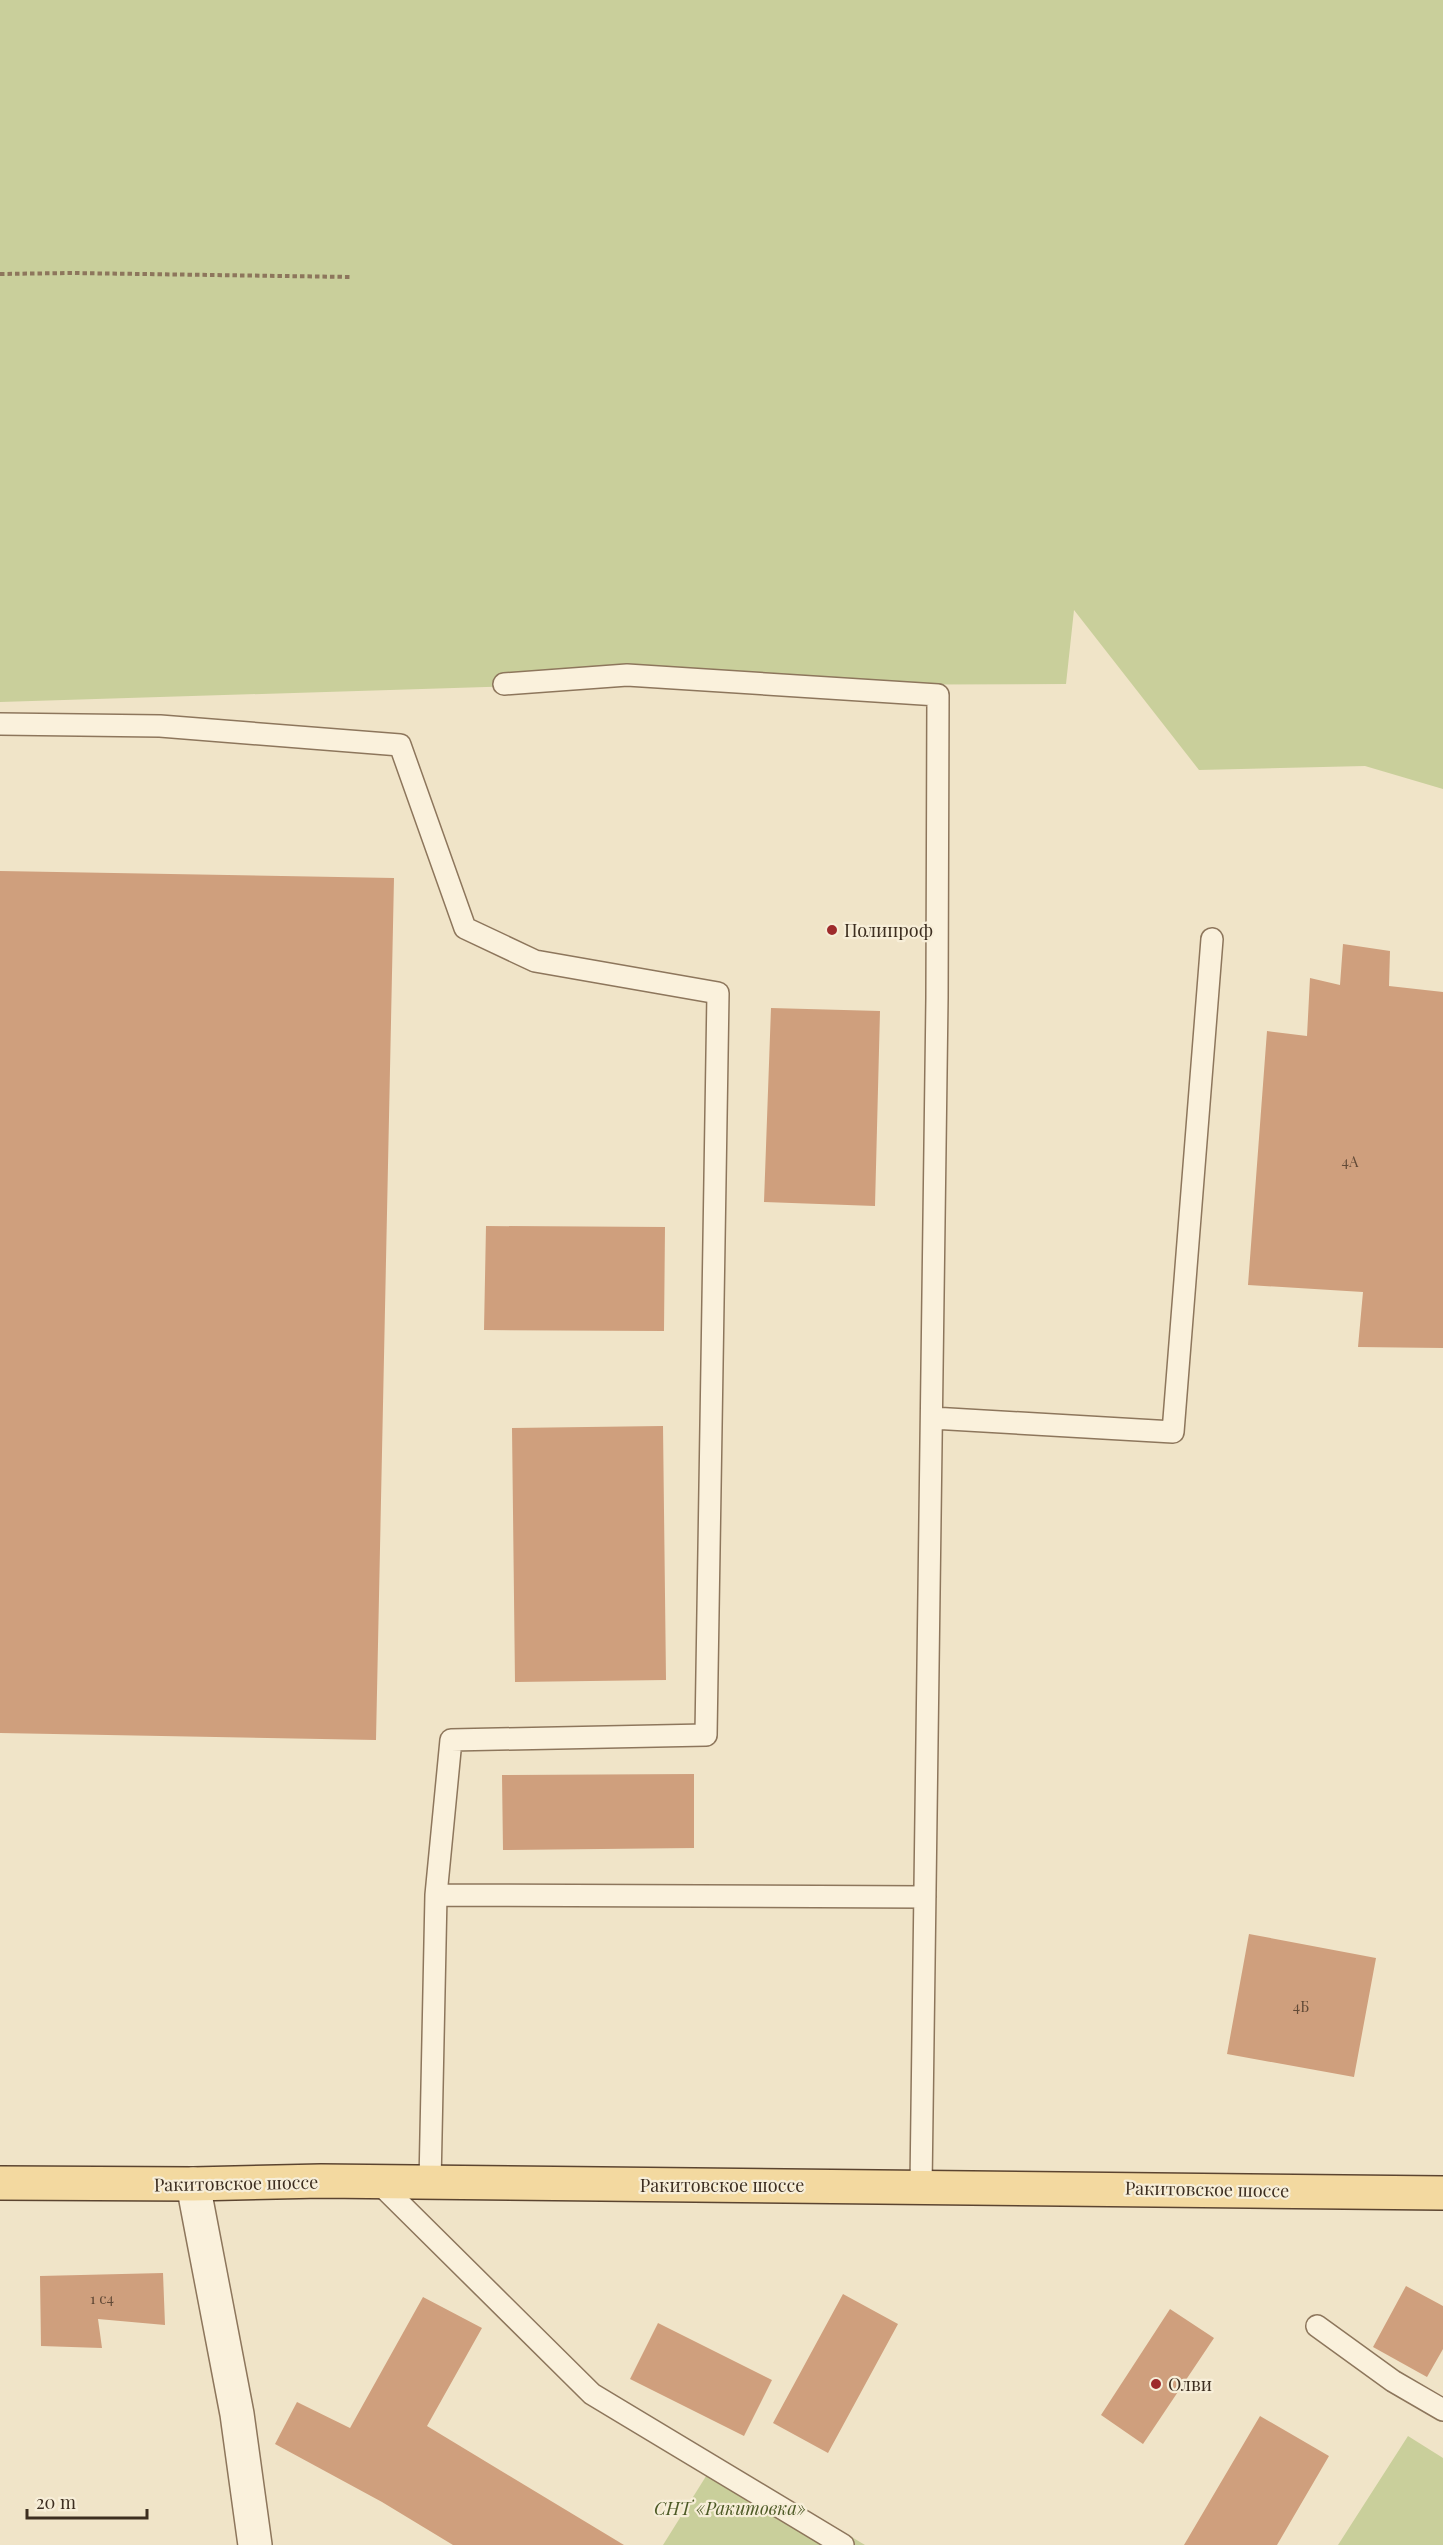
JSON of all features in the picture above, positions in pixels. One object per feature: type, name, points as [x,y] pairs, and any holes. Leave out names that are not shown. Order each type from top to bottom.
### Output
[{"type":"main road","name":"Ракитовское шоссе","points":[[0,2183],[430,2182],[1443,2193]]},
{"type":"street","points":[[193,2184],[237,2414],[255,2545]]},
{"type":"lane","points":[[504,684],[627,675],[938,695],[937,998],[921,2186]]},
{"type":"lane","points":[[0,724],[160,726],[400,745],[465,928],[536,961],[718,993],[706,1735],[451,1740],[436,1895],[430,2182]]},
{"type":"lane","points":[[932,1418],[1173,1432],[1212,939]]},
{"type":"lane","points":[[436,1895],[925,1897]]},
{"type":"lane","points":[[378,2182],[592,2394],[843,2545]]},
{"type":"lane","points":[[1317,2326],[1393,2381],[1443,2410]]},
{"type":"path","points":[[0,274],[352,277]]},
{"type":"green space","points":[[0,0],[1443,0],[1443,789],[1365,766],[1199,770],[1074,610],[1066,684],[519,686],[0,702]]},
{"type":"green space","points":[[1408,2436],[1443,2458],[1443,2545],[1338,2545]]},
{"type":"green space","name":"СНТ «Ракитовка»","points":[[718,2457],[865,2545],[663,2545]]},
{"type":"building","points":[[0,871],[394,878],[376,1740],[0,1733]]},
{"type":"building","points":[[1343,944],[1390,951],[1389,986],[1443,992],[1443,1348],[1358,1347],[1363,1292],[1248,1285],[1267,1031],[1307,1036],[1310,978],[1340,985]]},
{"type":"building","points":[[771,1008],[880,1011],[875,1206],[764,1202]]},
{"type":"building","points":[[486,1226],[665,1227],[664,1331],[484,1330]]},
{"type":"building","points":[[663,1426],[666,1680],[515,1682],[512,1428]]},
{"type":"building","points":[[694,1774],[694,1848],[503,1850],[502,1775]]},
{"type":"building","points":[[1249,1934],[1376,1958],[1354,2077],[1227,2054]]},
{"type":"building","points":[[163,2273],[165,2325],[98,2319],[102,2348],[41,2346],[40,2276]]},
{"type":"building","points":[[1406,2286],[1443,2306],[1443,2349],[1427,2377],[1373,2347]]},
{"type":"building","points":[[843,2294],[898,2324],[828,2453],[773,2423]]},
{"type":"building","points":[[423,2297],[482,2328],[427,2426],[624,2545],[453,2545],[382,2502],[275,2444],[297,2402],[350,2428]]},
{"type":"building","points":[[1170,2309],[1214,2338],[1143,2444],[1101,2415]]},
{"type":"building","points":[[658,2323],[772,2380],[744,2436],[630,2379]]},
{"type":"building","points":[[1260,2416],[1329,2456],[1277,2545],[1184,2545]]},
{"type":"place","name":"Полипроф","points":[[832,930]]},
{"type":"place","name":"Олви","points":[[1156,2384]]}]
